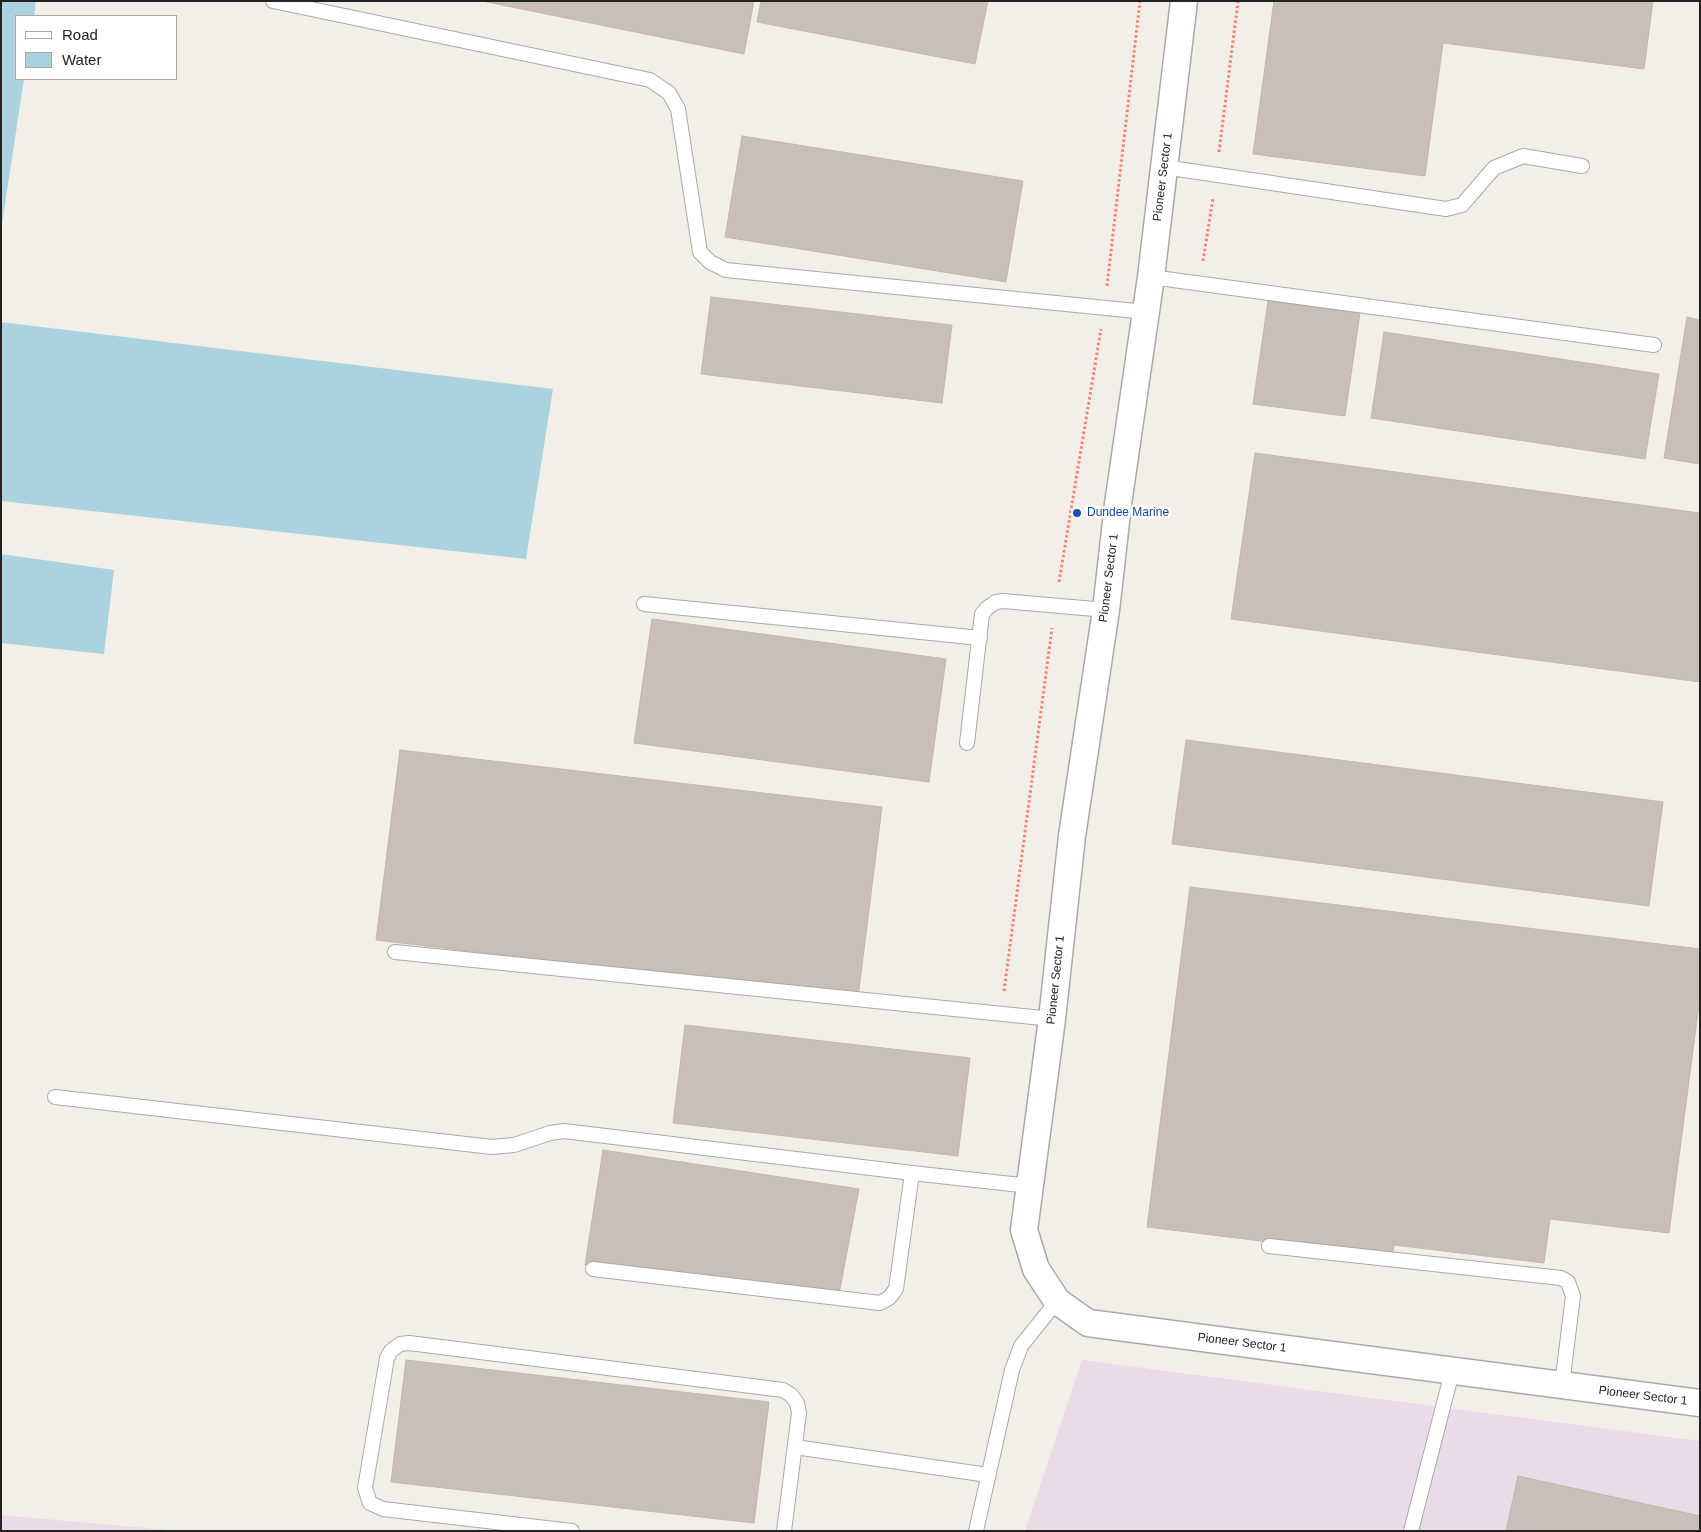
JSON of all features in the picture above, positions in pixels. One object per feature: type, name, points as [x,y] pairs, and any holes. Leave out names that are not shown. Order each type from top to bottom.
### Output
[{"type":"street","name":"Pioneer Sector 1","points":[[1184,1],[1151,277],[1118,504],[1106,610],[1072,836],[1052,1018],[1024,1230],[1036,1269],[1057,1301],[1088,1323],[1452,1372],[1699,1399]]},
{"type":"lane","points":[[273,1],[650,80],[669,93],[678,109],[700,252],[710,262],[726,270],[1146,312]]},
{"type":"lane","points":[[1164,167],[1446,209],[1462,205],[1494,168],[1524,156],[1582,166]]},
{"type":"lane","points":[[1151,277],[1654,345]]},
{"type":"lane","points":[[967,744],[982,614],[996,602],[1106,610]]},
{"type":"lane","points":[[644,604],[980,638]]},
{"type":"lane","points":[[395,952],[1052,1018]]},
{"type":"lane","points":[[55,1097],[492,1147],[514,1145],[550,1133],[564,1131],[1030,1186]]},
{"type":"lane","points":[[593,1269],[880,1303],[889,1298],[896,1290],[912,1173]]},
{"type":"lane","points":[[1269,1246],[1561,1278],[1568,1282],[1574,1296],[1562,1385]]},
{"type":"lane","points":[[976,1531],[1012,1370],[1022,1346],[1057,1301]]},
{"type":"lane","points":[[572,1531],[383,1509],[370,1504],[365,1488],[387,1358],[391,1351],[400,1344],[409,1343],[784,1390],[791,1394],[797,1403],[800,1413],[784,1531]]},
{"type":"lane","points":[[1411,1531],[1452,1372]]},
{"type":"lane","points":[[795,1447],[988,1475]]},
{"type":"path","points":[[1001,1014],[1056,606],[1104,308],[1140,1]]},
{"type":"path","points":[[1199,283],[1216,175],[1238,1]]},
{"type":"shaded area","points":[[1082,1360],[1700,1441],[1700,1531],[1025,1531]]},
{"type":"shaded area","points":[[1,1515],[179,1531],[1,1531]]},
{"type":"water","points":[[1,1],[36,1],[34,15],[15,15],[15,80],[24,80],[2,224],[1,285]]},
{"type":"water","points":[[1,322],[553,389],[526,559],[1,501]]},
{"type":"water","points":[[1,554],[114,570],[104,654],[1,643]]},
{"type":"building","points":[[482,1],[754,1],[744,54]]},
{"type":"building","points":[[761,1],[988,1],[975,64],[757,22]]},
{"type":"building","points":[[1274,1],[1653,1],[1644,69],[1443,43],[1425,176],[1253,154]]},
{"type":"building","points":[[742,136],[1023,181],[1006,282],[725,237]]},
{"type":"building","points":[[711,297],[952,325],[942,403],[701,374]]},
{"type":"building","points":[[1268,301],[1360,313],[1345,416],[1253,404]]},
{"type":"building","points":[[1687,317],[1700,320],[1700,464],[1664,458]]},
{"type":"building","points":[[1384,332],[1659,374],[1645,459],[1371,418]]},
{"type":"building","points":[[1255,453],[1700,513],[1700,682],[1231,619]]},
{"type":"building","points":[[652,619],[946,659],[929,782],[634,743]]},
{"type":"building","points":[[1186,740],[1663,802],[1649,906],[1172,844]]},
{"type":"building","points":[[400,750],[882,807],[858,997],[376,940]]},
{"type":"building","points":[[1190,887],[1700,949],[1700,997],[1669,1233],[1550,1219],[1544,1263],[1394,1245],[1392,1257],[1147,1227]]},
{"type":"building","points":[[685,1025],[970,1058],[958,1156],[673,1123]]},
{"type":"building","points":[[603,1150],[859,1189],[839,1294],[585,1265]]},
{"type":"building","points":[[406,1360],[769,1402],[754,1523],[391,1482]]},
{"type":"building","points":[[1518,1476],[1700,1516],[1700,1531],[1506,1531]]},
{"type":"place","name":"Dundee Marine","points":[[1077,513]]}]
